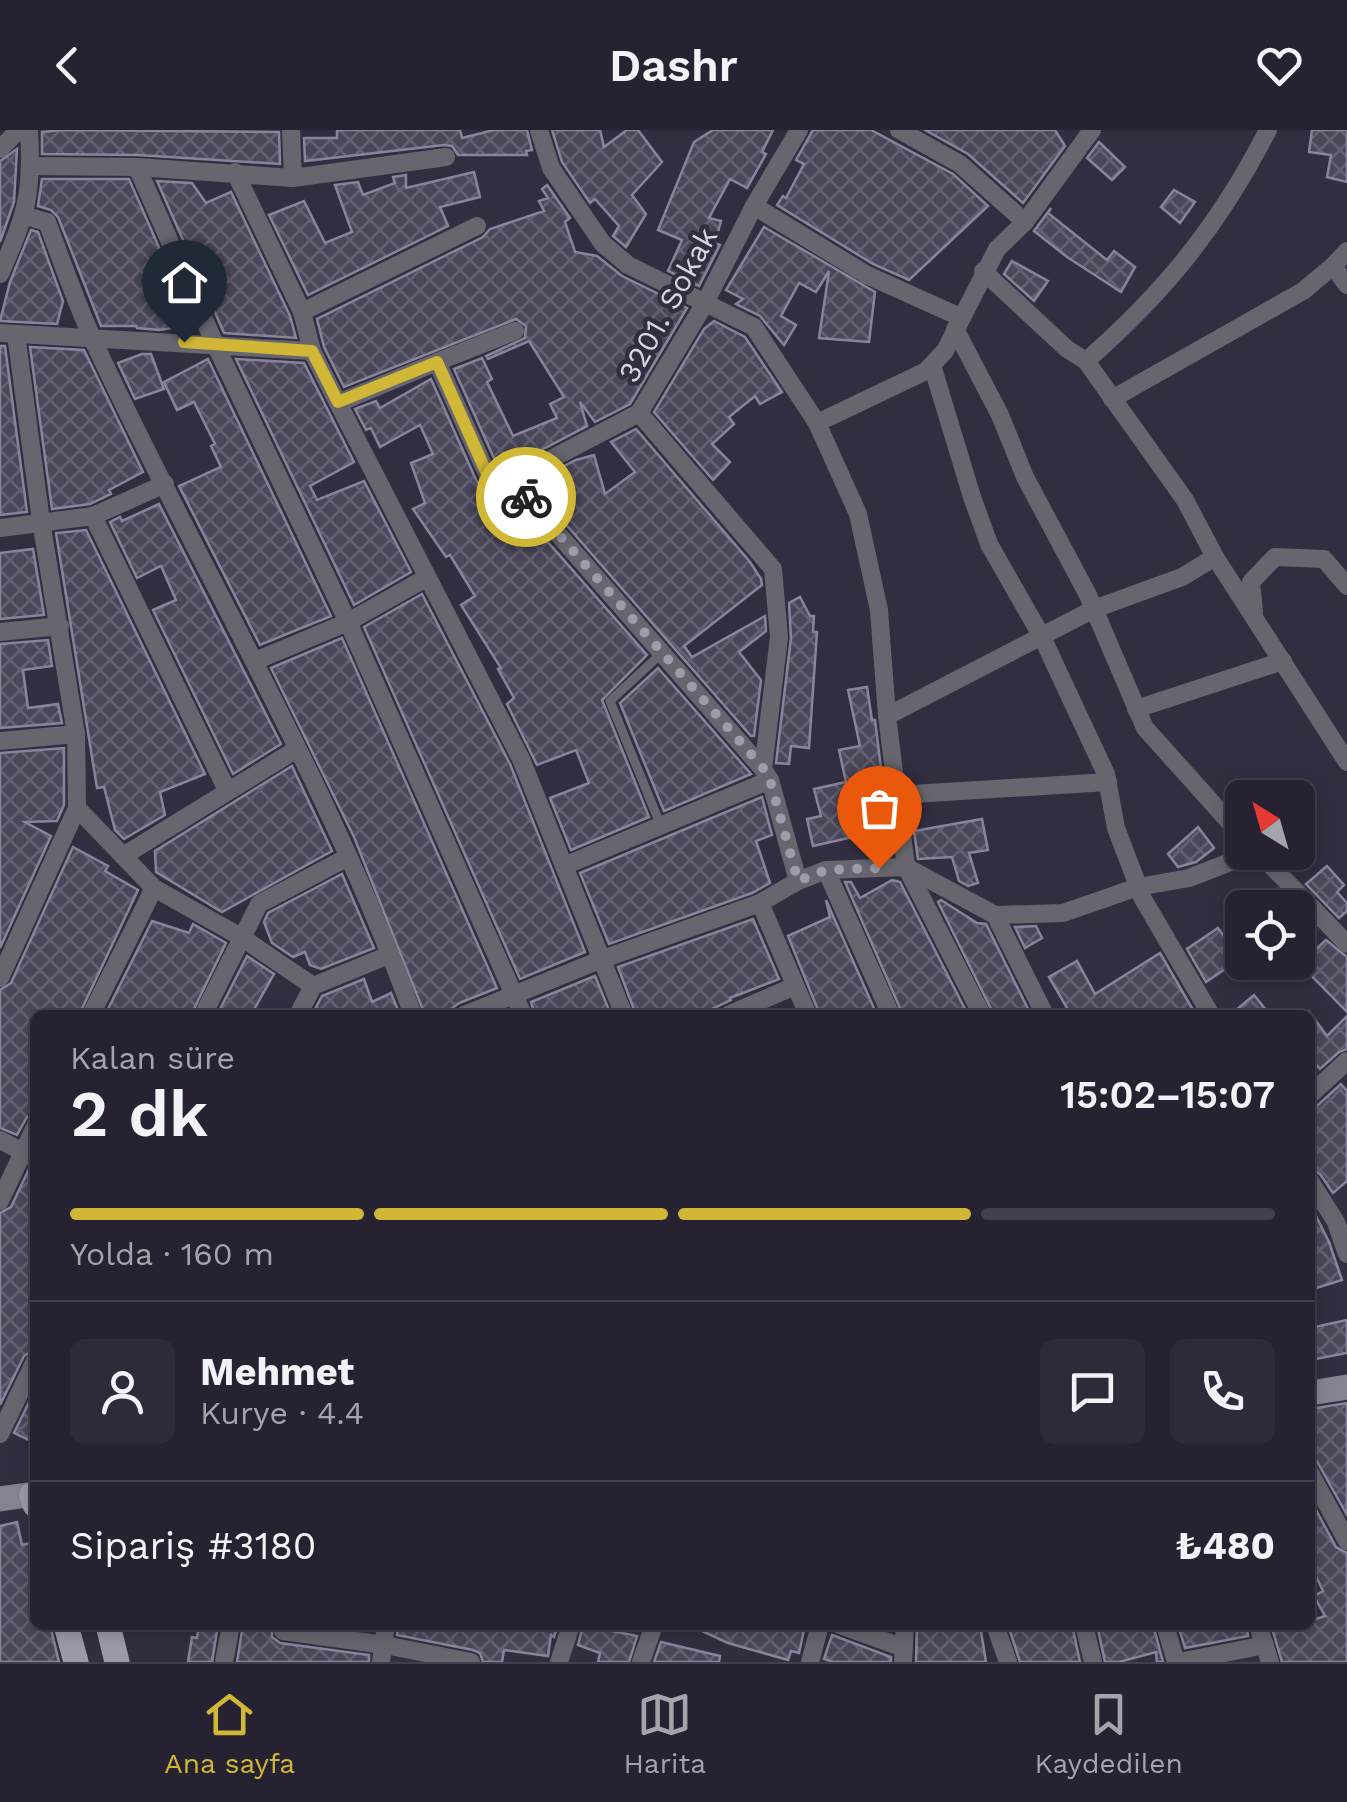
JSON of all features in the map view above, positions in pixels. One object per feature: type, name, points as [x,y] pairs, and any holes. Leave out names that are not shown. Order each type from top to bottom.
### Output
[{"type":"main road","points":[[1315,1392],[1347,1387]]},
{"type":"main road","points":[[0,1499],[30,1496]]},
{"type":"main road","points":[[67,1630],[76,1662]]},
{"type":"main road","points":[[109,1630],[117,1662]]},
{"type":"street","points":[[0,150],[19,130]]},
{"type":"street","points":[[0,274],[26,216],[32,166],[29,130]]},
{"type":"street","points":[[291,130],[293,178]]},
{"type":"street","points":[[539,130],[551,168],[603,244],[628,265],[754,327],[817,424],[858,514],[879,610],[906,867],[979,1010]]},
{"type":"street","name":"3201. Sokak","points":[[511,480],[639,413],[799,130]]},
{"type":"street","points":[[899,130],[960,164],[1024,222]]},
{"type":"street","points":[[817,424],[926,372],[945,350],[997,249],[1024,222],[1092,130]]},
{"type":"street","points":[[1086,361],[1134,319],[1192,255],[1246,173],[1268,130]]},
{"type":"street","points":[[32,166],[137,167],[293,178],[446,158]]},
{"type":"street","points":[[137,167],[215,344],[348,622],[521,1010]]},
{"type":"street","points":[[235,172],[302,312],[312,351],[522,759],[622,1010]]},
{"type":"street","points":[[754,206],[867,275],[958,323],[1094,609],[1145,728],[1225,817]]},
{"type":"street","points":[[26,216],[47,222],[93,340],[297,749],[348,857],[412,1010]]},
{"type":"street","points":[[302,312],[477,226]]},
{"type":"street","points":[[1112,399],[1303,291],[1347,252]]},
{"type":"street","points":[[1334,266],[1347,284]]},
{"type":"street","points":[[983,271],[1067,349],[1086,361],[1185,500],[1215,557],[1347,762]]},
{"type":"street","points":[[338,402],[515,332]]},
{"type":"street","points":[[0,978],[77,808],[76,734],[8,334],[312,351]]},
{"type":"street","points":[[437,362],[488,476],[511,480],[767,774]]},
{"type":"street","points":[[932,364],[989,544],[1042,636],[1108,782],[1116,828],[1138,887],[1208,1010]]},
{"type":"street","points":[[639,413],[773,569],[779,637],[767,774],[798,881]]},
{"type":"street","points":[[0,528],[92,516],[165,484]]},
{"type":"street","points":[[92,516],[227,790]]},
{"type":"street","points":[[1255,619],[1251,582],[1275,556],[1324,559],[1347,586]]},
{"type":"street","points":[[888,716],[1094,609],[1182,577],[1215,557]]},
{"type":"street","points":[[255,661],[348,622],[426,578]]},
{"type":"street","points":[[0,632],[60,626]]},
{"type":"street","points":[[1136,709],[1283,662]]},
{"type":"street","points":[[0,741],[76,734]]},
{"type":"street","points":[[123,856],[297,749]]},
{"type":"street","points":[[564,866],[661,826],[767,774]]},
{"type":"street","points":[[897,795],[1108,782]]},
{"type":"street","points":[[77,808],[154,888],[241,937],[313,986]]},
{"type":"street","points":[[206,1010],[258,904],[348,857]]},
{"type":"street","points":[[476,1010],[600,960],[760,903],[826,870],[906,867],[995,915],[1062,913],[1138,887],[1189,878],[1225,864]]},
{"type":"street","points":[[826,870],[889,1010]]},
{"type":"street","points":[[1275,870],[1347,944]]},
{"type":"street","points":[[93,1010],[154,888]]},
{"type":"street","points":[[760,903],[806,1010]]},
{"type":"street","points":[[995,915],[1043,1010]]},
{"type":"street","points":[[301,1010],[313,986],[390,955]]},
{"type":"street","points":[[740,1010],[795,986]]},
{"type":"street","points":[[1315,1091],[1344,1069]]},
{"type":"street","points":[[0,1140],[29,1154],[0,1201]]},
{"type":"street","points":[[1315,1188],[1336,1222],[1347,1254]]},
{"type":"street","points":[[0,1434],[30,1371]]},
{"type":"street","points":[[1315,1482],[1347,1541]]},
{"type":"street","points":[[224,1662],[229,1630]]},
{"type":"street","points":[[558,1662],[569,1630]]},
{"type":"street","points":[[640,1662],[652,1630]]},
{"type":"street","points":[[810,1662],[819,1630]]},
{"type":"street","points":[[851,1630],[904,1655]]},
{"type":"street","points":[[997,1630],[1008,1662]]},
{"type":"street","points":[[1085,1630],[1093,1662]]},
{"type":"street","points":[[1167,1630],[1178,1662],[1268,1653]]},
{"type":"street","points":[[283,1631],[383,1654],[471,1662]]},
{"type":"lane","points":[[661,826],[610,700],[663,652]]},
{"type":"building","points":[[337,130],[460,130],[462,138],[494,130],[527,130],[532,150],[526,151],[527,155],[458,155],[452,146],[444,145],[305,161],[304,138],[337,138]]},
{"type":"building","points":[[552,130],[600,130],[604,147],[627,130],[638,130],[662,162],[632,195],[646,214],[626,247],[613,236],[619,226],[595,199],[590,203],[562,162]]},
{"type":"building","points":[[713,130],[773,130],[762,152],[766,154],[747,188],[730,179],[709,218],[721,221],[715,243],[720,245],[699,286],[668,271],[682,240],[658,230],[694,142]]},
{"type":"building","points":[[813,130],[871,130],[953,174],[988,206],[909,280],[873,264],[777,205],[783,196],[786,198],[804,164],[796,160]]},
{"type":"building","points":[[925,130],[1055,130],[1065,146],[1023,203],[968,154]]},
{"type":"building","points":[[1312,130],[1347,130],[1347,182],[1327,177],[1331,155],[1309,152]]},
{"type":"building","points":[[42,132],[279,132],[280,164],[138,155],[42,154]]},
{"type":"building","points":[[1099,142],[1125,167],[1112,180],[1087,158]]},
{"type":"building","points":[[17,149],[14,202],[0,242],[0,161]]},
{"type":"building","points":[[474,172],[480,197],[440,207],[448,226],[308,295],[269,215],[304,201],[325,243],[352,232],[335,185],[358,182],[363,195],[395,183],[393,177],[406,175],[406,188]]},
{"type":"building","points":[[42,179],[129,179],[193,325],[159,330],[101,326],[58,217],[38,206]]},
{"type":"building","points":[[157,181],[192,183],[206,203],[231,192],[290,316],[296,338],[224,333]]},
{"type":"building","points":[[547,185],[570,218],[565,222],[575,252],[597,256],[622,276],[687,308],[630,404],[595,422],[580,402],[587,426],[524,459],[497,465],[454,369],[482,358],[492,379],[487,382],[513,436],[557,418],[550,404],[564,397],[529,341],[488,359],[486,356],[525,338],[526,326],[516,319],[344,387],[324,347],[317,319],[483,237],[490,229],[544,211],[539,201],[548,198],[542,189]]},
{"type":"building","points":[[1174,190],[1195,202],[1180,223],[1161,207]]},
{"type":"building","points":[[1051,208],[1048,213],[1107,260],[1114,251],[1135,267],[1121,292],[1034,231]]},
{"type":"building","points":[[764,227],[875,292],[869,342],[819,338],[829,271],[816,292],[799,283],[781,316],[796,325],[784,345],[760,316],[736,304],[743,299],[726,290]]},
{"type":"building","points":[[31,230],[38,232],[63,301],[57,324],[0,321],[10,282]]},
{"type":"building","points":[[1012,261],[1048,281],[1034,301],[1004,274]]},
{"type":"building","points":[[714,321],[745,337],[782,392],[760,404],[755,396],[729,417],[734,424],[712,444],[730,462],[713,480],[654,412],[704,329]]},
{"type":"building","points":[[0,346],[5,346],[27,512],[0,515]]},
{"type":"building","points":[[30,347],[84,350],[143,472],[90,504],[52,509]]},
{"type":"building","points":[[151,354],[164,389],[135,399],[118,363]]},
{"type":"building","points":[[208,359],[331,616],[260,645],[179,486],[221,467],[211,446],[215,444],[194,402],[177,410],[164,382]]},
{"type":"building","points":[[236,359],[304,363],[354,462],[310,486],[317,500],[364,481],[411,572],[354,605]]},
{"type":"building","points":[[431,379],[477,482],[504,492],[647,655],[602,700],[649,817],[571,850],[550,798],[589,783],[576,750],[537,765],[507,704],[514,698],[498,669],[501,668],[461,605],[475,596],[450,555],[446,557],[413,509],[425,503],[411,463],[433,454],[420,425],[380,447],[355,409],[376,401],[380,408]]},
{"type":"building","points":[[636,429],[761,579],[762,585],[684,646],[692,657],[765,616],[766,631],[739,652],[761,680],[754,736],[541,496],[537,480],[594,455],[605,494],[635,472],[611,442]]},
{"type":"building","points":[[159,504],[281,744],[233,774],[153,610],[176,600],[161,566],[137,578],[110,522],[120,517],[122,521]]},
{"type":"building","points":[[86,530],[205,774],[160,792],[165,815],[124,839],[115,830],[104,787],[97,788],[56,533]]},
{"type":"building","points":[[33,549],[44,615],[0,619],[0,553]]},
{"type":"building","points":[[422,594],[510,764],[585,952],[520,979],[364,627]]},
{"type":"building","points":[[800,597],[810,616],[814,616],[813,632],[817,632],[809,748],[791,746],[789,764],[776,763],[791,638],[789,603]]},
{"type":"building","points":[[342,638],[497,988],[450,1010],[423,1010],[354,837],[271,668]]},
{"type":"building","points":[[48,640],[52,666],[23,670],[28,708],[58,704],[62,723],[0,728],[0,644]]},
{"type":"building","points":[[658,668],[751,774],[664,811],[620,703]]},
{"type":"building","points":[[867,687],[889,833],[875,832],[813,846],[807,819],[821,816],[814,789],[846,782],[839,750],[860,746],[848,690]]},
{"type":"building","points":[[64,748],[64,805],[57,821],[25,822],[51,836],[0,948],[0,753]]},
{"type":"building","points":[[292,766],[332,851],[222,912],[156,872],[155,851]]},
{"type":"building","points":[[762,797],[772,835],[756,841],[770,883],[609,944],[580,873]]},
{"type":"building","points":[[982,819],[988,850],[969,853],[978,883],[968,886],[959,881],[952,857],[918,859],[914,831]]},
{"type":"building","points":[[1198,827],[1214,848],[1196,862],[1178,867],[1168,854]]},
{"type":"building","points":[[73,847],[108,866],[105,871],[138,890],[81,1010],[30,1010],[30,1116],[17,1135],[0,1128],[0,990],[11,983]]},
{"type":"building","points":[[1327,866],[1344,885],[1337,892],[1347,903],[1347,911],[1339,918],[1306,884]]},
{"type":"building","points":[[342,874],[374,948],[321,969],[310,965],[305,952],[293,957],[272,943],[264,922],[268,913]]},
{"type":"building","points":[[892,880],[900,882],[965,1010],[901,1010],[845,882],[851,882],[860,898]]},
{"type":"building","points":[[826,900],[875,1010],[818,1010],[788,936],[830,917]]},
{"type":"building","points":[[941,900],[977,923],[986,924],[1029,1010],[992,1010],[938,902]]},
{"type":"building","points":[[753,919],[779,979],[710,1010],[634,1010],[618,967]]},
{"type":"building","points":[[152,921],[189,933],[193,924],[226,943],[193,1010],[108,1010]]},
{"type":"building","points":[[1036,926],[1042,938],[1025,948],[1015,927]]},
{"type":"building","points":[[1218,928],[1225,938],[1225,969],[1206,982],[1187,949]]},
{"type":"building","points":[[1326,940],[1347,957],[1347,1012],[1315,979],[1315,950]]},
{"type":"building","points":[[1160,953],[1193,1010],[1068,1010],[1049,977],[1077,961],[1095,994]]},
{"type":"building","points":[[247,956],[274,974],[254,1010],[220,1010]]},
{"type":"building","points":[[595,976],[609,1010],[533,1010],[531,1002]]},
{"type":"building","points":[[364,979],[372,1002],[391,993],[398,1010],[315,1010],[322,996]]},
{"type":"building","points":[[1254,995],[1266,1010],[1236,1010]]},
{"type":"building","points":[[1347,1016],[1347,1049],[1320,1069],[1315,1063],[1315,1020],[1327,1036]]},
{"type":"building","points":[[1341,1084],[1347,1091],[1347,1181],[1333,1193],[1315,1172],[1315,1107]]},
{"type":"building","points":[[30,1169],[30,1352],[24,1356],[0,1405],[0,1213],[11,1207]]},
{"type":"building","points":[[1315,1214],[1329,1242],[1342,1280],[1315,1288]]},
{"type":"building","points":[[1347,1320],[1347,1353],[1315,1359],[1315,1327]]},
{"type":"building","points":[[30,1400],[30,1441],[14,1433]]},
{"type":"building","points":[[1347,1403],[1347,1515],[1315,1458],[1315,1408]]},
{"type":"building","points":[[1315,1508],[1336,1547],[1347,1553],[1347,1662],[1282,1662],[1272,1630],[1315,1630],[1315,1619],[1325,1616],[1315,1598],[1323,1591],[1315,1574]]},
{"type":"building","points":[[17,1522],[22,1545],[30,1543],[30,1630],[51,1630],[59,1662],[0,1662],[0,1526]]},
{"type":"building","points":[[198,1630],[217,1630],[212,1662],[188,1662],[192,1637],[197,1638]]},
{"type":"building","points":[[242,1630],[272,1630],[272,1637],[280,1643],[369,1655],[369,1662],[237,1662]]},
{"type":"building","points":[[398,1630],[556,1630],[554,1637],[551,1635],[548,1656],[504,1650],[502,1662],[483,1662],[480,1653],[473,1650],[397,1635]]},
{"type":"building","points":[[582,1630],[637,1636],[629,1662],[598,1662],[600,1653],[578,1645]]},
{"type":"building","points":[[700,1630],[804,1630],[799,1653],[791,1651],[788,1660],[728,1643]]},
{"type":"building","points":[[917,1630],[981,1630],[986,1662],[916,1662]]},
{"type":"building","points":[[1010,1630],[1073,1630],[1080,1662],[1020,1662]]},
{"type":"building","points":[[1098,1630],[1154,1630],[1163,1662],[1157,1662],[1156,1652],[1105,1662]]},
{"type":"building","points":[[1180,1630],[1247,1630],[1248,1636],[1185,1648]]},
{"type":"building","points":[[832,1635],[891,1657],[891,1662],[824,1659]]},
{"type":"building","points":[[661,1642],[720,1656],[719,1662],[654,1662]]},
{"type":"way so far","points":[[526,497],[764,769],[798,881],[826,870],[879,868]]},
{"type":"route","points":[[184,342],[312,351],[338,402],[437,362],[488,476],[511,480],[526,497]]}]
